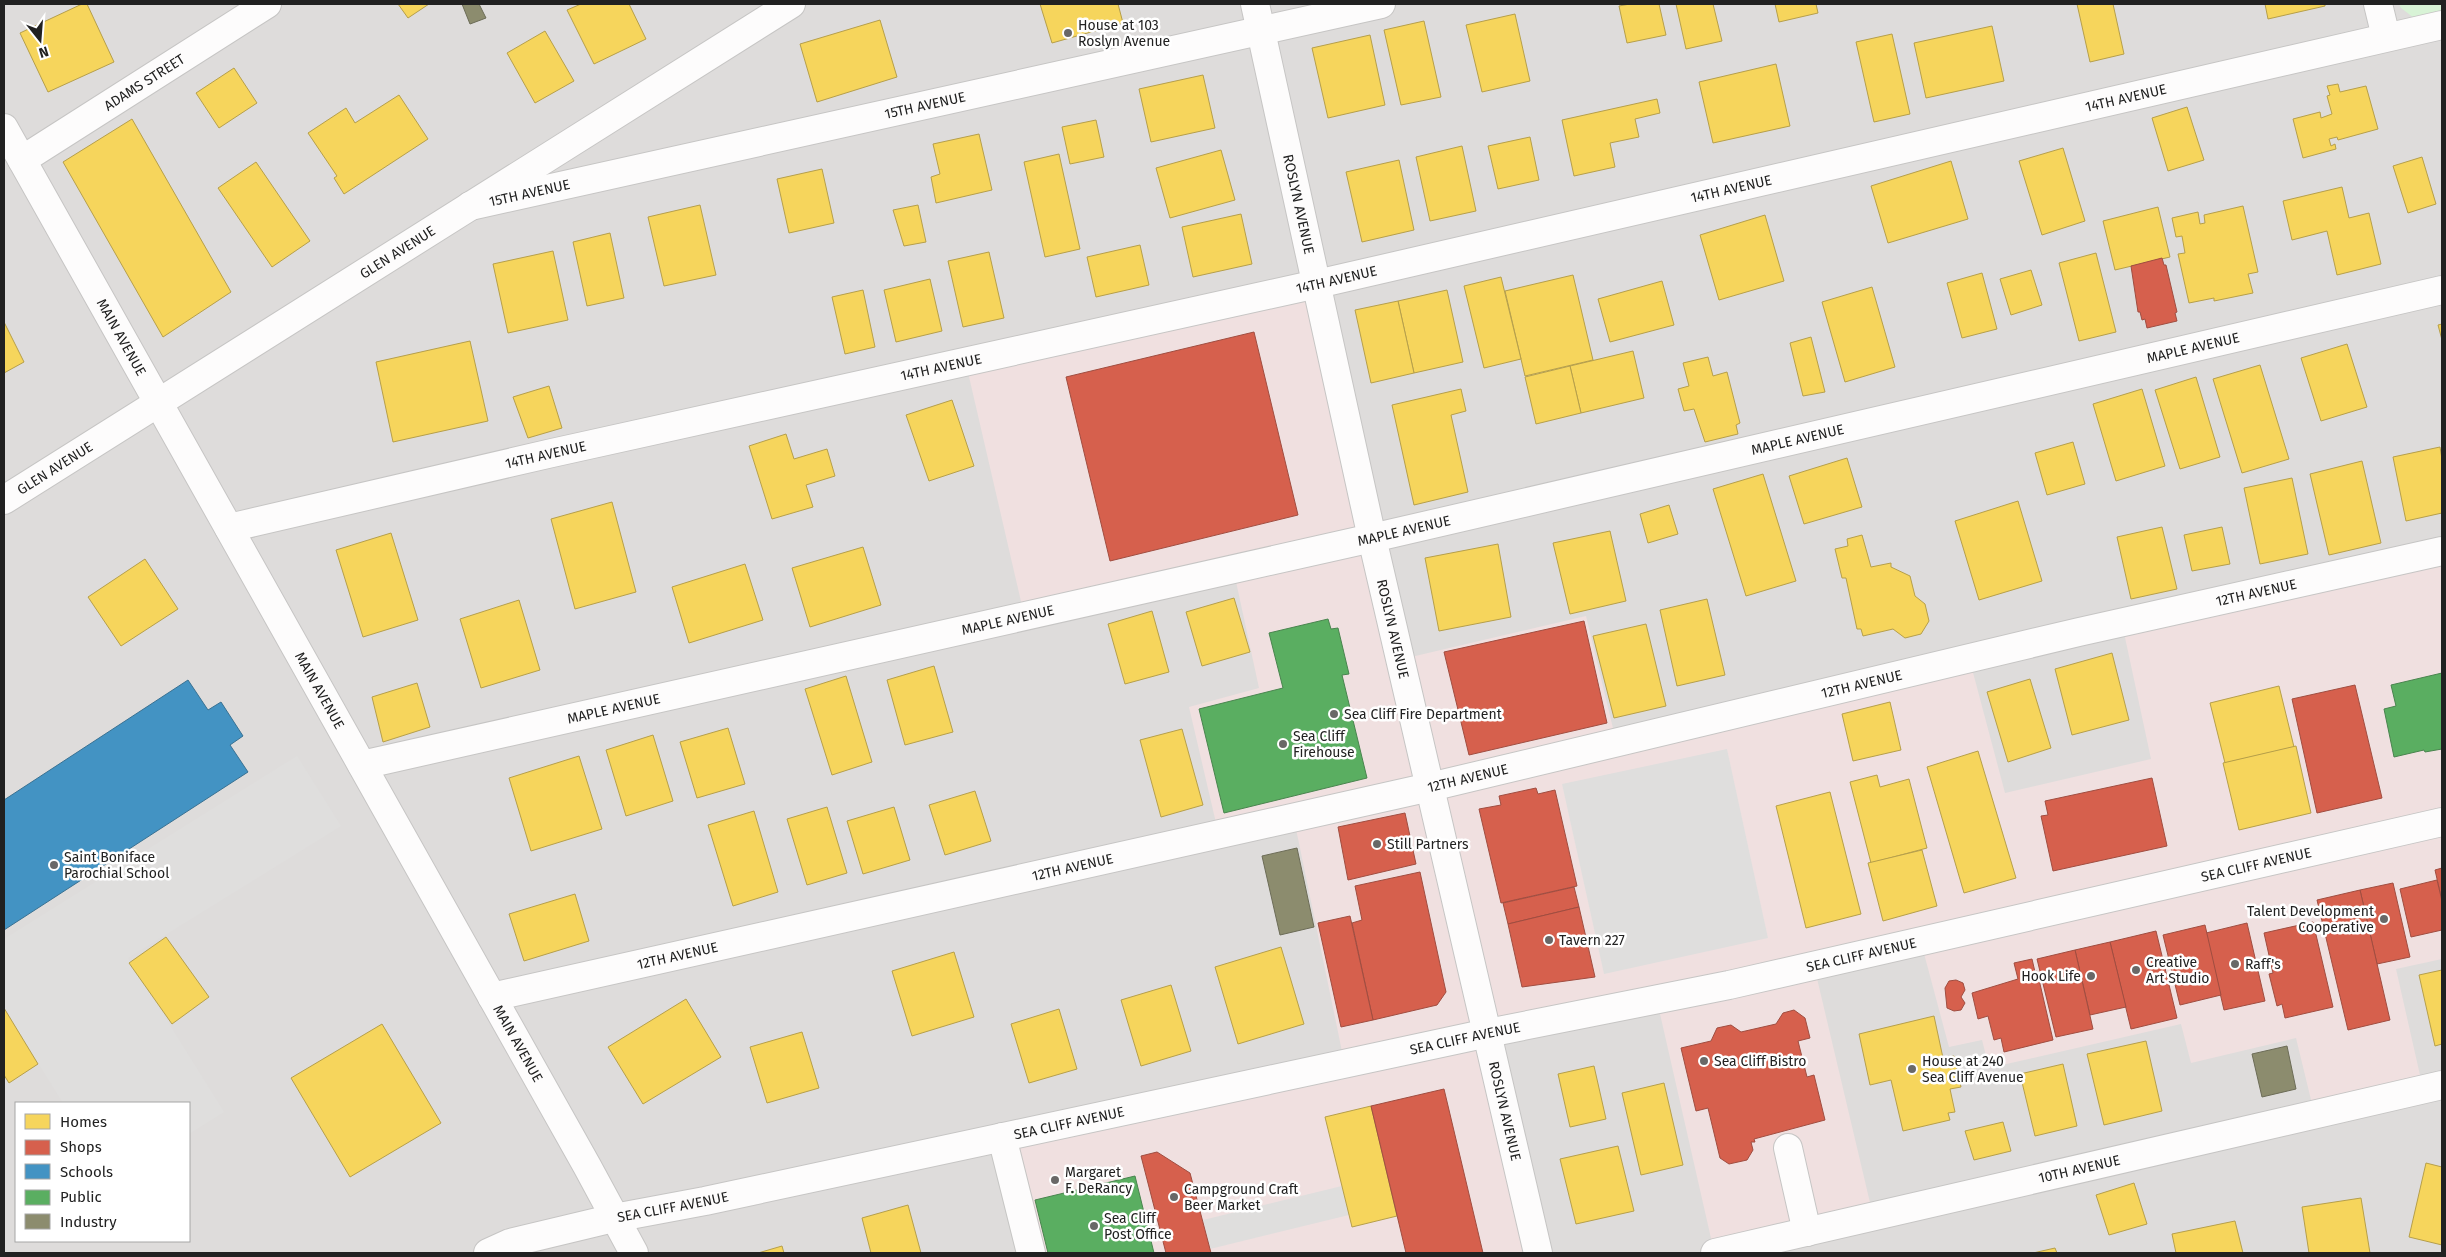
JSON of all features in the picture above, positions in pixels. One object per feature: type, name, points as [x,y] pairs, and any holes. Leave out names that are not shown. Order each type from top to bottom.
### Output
[{"type":"street","name":"ADAMS STREET","points":[[22,160],[267,4]]},
{"type":"street","name":"GLEN AVENUE","points":[[4,500],[791,4]]},
{"type":"street","name":"ROSLYN AVENUE","points":[[1255,4],[1372,538],[1538,1253]]},
{"type":"street","name":"15TH AVENUE","points":[[470,206],[1380,4]]},
{"type":"street","points":[[2378,4],[2386,37]]},
{"type":"street","name":"14TH AVENUE","points":[[229,528],[572,449],[1316,284],[2442,25]]},
{"type":"street","name":"MAIN AVENUE","points":[[4,128],[587,1166],[634,1253]]},
{"type":"street","name":"MAPLE AVENUE","points":[[362,765],[1372,538],[2442,290]]},
{"type":"street","name":"12TH AVENUE","points":[[492,997],[1430,787],[2078,632],[2442,551]]},
{"type":"street","name":"SEA CLIFF AVENUE","points":[[488,1253],[510,1243],[614,1218],[1488,1033],[1728,986],[2442,822]]},
{"type":"street","name":"10TH AVENUE","points":[[1715,1253],[2442,1085]]},
{"type":"street","points":[[1002,1137],[1031,1253]]},
{"type":"street","points":[[1788,1148],[1807,1232]]},
{"type":"shaded area","points":[[4,4],[2442,4],[2442,1253],[4,1253]]},
{"type":"shaded area","points":[[1311,290],[1394,661],[1586,616],[1617,745],[1971,665],[2005,793],[2151,759],[2123,628],[2442,557],[2442,959],[2396,969],[2422,1084],[2313,1108],[2296,1038],[2191,1063],[2181,1024],[1989,1068],[1982,1040],[1949,1047],[1922,946],[1815,970],[1872,1211],[1713,1247],[1658,1005],[1483,1039],[1529,1253],[1016,1253],[990,1132],[1344,1061],[1295,824],[1220,840],[1189,707],[1259,688],[1232,563],[1023,610],[967,368]]},
{"type":"shaded area","points":[[1727,749],[1768,938],[1604,974],[1562,784]]},
{"type":"shaded area","points":[[297,756],[341,826],[128,958],[224,1112],[190,1133],[190,1102],[62,1102],[4,1008],[4,939]]},
{"type":"shaded area","points":[[1342,1186],[1349,1215],[1210,1249],[1203,1220]]},
{"type":"green space","points":[[2399,4],[2442,4],[2442,15],[2418,21],[2401,8]]},
{"type":"building: Homes","points":[[82,4],[87,4],[114,62],[48,92],[20,33]]},
{"type":"building: Homes","points":[[398,4],[429,4],[408,18]]},
{"type":"building: Homes","points":[[581,4],[629,4],[646,39],[594,64],[567,10]]},
{"type":"building: Homes","name":"House at 103 Roslyn Avenue","points":[[1040,4],[1118,4],[1123,23],[1052,43]]},
{"type":"building: Homes","points":[[1659,4],[1666,35],[1627,43],[1619,6]]},
{"type":"building: Homes","points":[[1676,4],[1713,4],[1722,41],[1686,49]]},
{"type":"building: Homes","points":[[1775,4],[1816,4],[1818,13],[1779,22]]},
{"type":"building: Homes","points":[[2077,4],[2113,4],[2124,54],[2090,62]]},
{"type":"building: Homes","points":[[2265,4],[2325,4],[2325,6],[2268,19]]},
{"type":"building: Homes","points":[[1515,14],[1530,81],[1482,92],[1466,25]]},
{"type":"building: Homes","points":[[880,20],[897,77],[817,102],[800,44]]},
{"type":"building: Homes","points":[[1424,21],[1441,97],[1401,105],[1384,30]]},
{"type":"building: Homes","points":[[1992,26],[2004,81],[1926,98],[1914,43]]},
{"type":"building: Homes","points":[[545,31],[574,81],[535,103],[507,53]]},
{"type":"building: Homes","points":[[1892,34],[1910,114],[1874,122],[1856,42]]},
{"type":"building: Homes","points":[[1370,35],[1385,105],[1328,118],[1312,48]]},
{"type":"building: Homes","points":[[1776,64],[1790,126],[1713,143],[1699,82]]},
{"type":"building: Homes","points":[[234,68],[257,103],[219,128],[196,93]]},
{"type":"building: Homes","points":[[1203,75],[1215,128],[1151,142],[1139,89]]},
{"type":"building: Homes","points":[[2338,84],[2340,92],[2366,86],[2378,129],[2338,140],[2337,137],[2329,139],[2331,146],[2335,144],[2336,149],[2303,158],[2293,119],[2320,112],[2321,118],[2332,114],[2327,96],[2330,95],[2327,86]]},
{"type":"building: Homes","points":[[399,95],[428,139],[344,194],[334,178],[337,176],[308,133],[346,108],[355,123]]},
{"type":"building: Homes","points":[[1657,99],[1660,113],[1635,119],[1639,137],[1610,143],[1615,167],[1574,176],[1562,120]]},
{"type":"building: Homes","points":[[2187,107],[2204,160],[2168,171],[2152,118]]},
{"type":"building: Homes","points":[[132,119],[231,292],[163,337],[63,162]]},
{"type":"building: Homes","points":[[1096,120],[1104,157],[1070,164],[1062,127]]},
{"type":"building: Homes","points":[[979,134],[992,190],[936,203],[931,177],[940,174],[933,144]]},
{"type":"building: Homes","points":[[1530,137],[1539,180],[1498,189],[1488,146]]},
{"type":"building: Homes","points":[[1462,146],[1476,211],[1430,221],[1416,157]]},
{"type":"building: Homes","points":[[2063,148],[2085,221],[2042,235],[2019,161]]},
{"type":"building: Homes","points":[[1221,150],[1235,200],[1170,218],[1156,168]]},
{"type":"building: Homes","points":[[1059,154],[1080,249],[1045,257],[1024,162]]},
{"type":"building: Homes","points":[[2422,157],[2436,204],[2408,213],[2393,166]]},
{"type":"building: Homes","points":[[1399,160],[1414,230],[1362,242],[1346,172]]},
{"type":"building: Homes","points":[[1951,161],[1968,219],[1888,243],[1871,186]]},
{"type":"building: Homes","points":[[256,162],[310,241],[272,267],[218,188]]},
{"type":"building: Homes","points":[[822,169],[834,223],[789,233],[777,179]]},
{"type":"building: Homes","points":[[2342,187],[2349,218],[2369,213],[2381,264],[2337,275],[2327,231],[2292,240],[2283,201]]},
{"type":"building: Homes","points":[[700,205],[716,275],[664,286],[648,217]]},
{"type":"building: Homes","points":[[918,205],[926,242],[904,246],[893,210]]},
{"type":"building: Homes","points":[[2243,206],[2258,272],[2248,274],[2253,293],[2214,301],[2214,298],[2189,303],[2178,254],[2185,253],[2182,236],[2176,237],[2172,218],[2198,212],[2200,224],[2205,223],[2204,215]]},
{"type":"building: Homes","points":[[2158,207],[2170,257],[2115,270],[2103,221]]},
{"type":"building: Homes","points":[[1241,214],[1252,264],[1193,277],[1182,227]]},
{"type":"building: Homes","points":[[1765,215],[1784,281],[1719,300],[1700,235]]},
{"type":"building: Homes","points":[[610,233],[624,298],[587,306],[573,242]]},
{"type":"building: Homes","points":[[1140,245],[1149,285],[1096,297],[1087,257]]},
{"type":"building: Homes","points":[[553,251],[568,320],[508,333],[493,264]]},
{"type":"building: Homes","points":[[989,252],[1004,318],[963,327],[948,261]]},
{"type":"building: Homes","points":[[2096,253],[2116,332],[2079,341],[2059,263]]},
{"type":"building: Homes","points":[[2031,270],[2042,305],[2011,315],[2000,279]]},
{"type":"building: Homes","points":[[1982,273],[1997,329],[1962,338],[1947,283]]},
{"type":"building: Homes","points":[[1573,275],[1593,360],[1525,376],[1505,291]]},
{"type":"building: Homes","points":[[1501,277],[1521,359],[1484,368],[1464,286]]},
{"type":"building: Homes","points":[[930,279],[942,331],[896,342],[884,290]]},
{"type":"building: Homes","points":[[1662,281],[1674,325],[1610,342],[1598,299]]},
{"type":"building: Homes","points":[[1872,287],[1895,367],[1845,382],[1822,302]]},
{"type":"building: Homes","points":[[863,290],[875,347],[845,354],[832,297]]},
{"type":"building: Homes","points":[[1447,290],[1463,362],[1414,373],[1398,301]]},
{"type":"building: Homes","points":[[1398,301],[1414,373],[1371,383],[1355,310]]},
{"type":"building: Homes","points":[[4,322],[24,362],[4,373]]},
{"type":"building: Homes","points":[[2442,324],[2442,340],[2438,325]]},
{"type":"building: Homes","points":[[1811,337],[1825,392],[1803,396],[1790,343]]},
{"type":"building: Homes","points":[[470,341],[488,421],[393,442],[376,362]]},
{"type":"building: Homes","points":[[2347,344],[2367,407],[2321,421],[2301,358]]},
{"type":"building: Homes","points":[[1633,351],[1644,398],[1581,413],[1570,366]]},
{"type":"building: Homes","points":[[1708,357],[1713,376],[1727,372],[1740,423],[1736,425],[1738,434],[1705,442],[1694,409],[1684,411],[1678,389],[1689,386],[1683,363]]},
{"type":"building: Homes","points":[[2260,365],[2289,459],[2242,473],[2213,379]]},
{"type":"building: Homes","points":[[1570,366],[1581,413],[1536,424],[1525,377]]},
{"type":"building: Homes","points":[[2196,377],[2220,457],[2180,469],[2155,390]]},
{"type":"building: Homes","points":[[549,386],[562,428],[528,438],[513,397]]},
{"type":"building: Homes","points":[[1461,389],[1466,411],[1451,415],[1468,492],[1414,505],[1392,405]]},
{"type":"building: Homes","points":[[2142,389],[2165,466],[2116,481],[2093,404]]},
{"type":"building: Homes","points":[[952,400],[974,466],[929,481],[906,415]]},
{"type":"building: Homes","points":[[786,434],[794,459],[827,449],[835,476],[806,485],[813,507],[772,519],[749,446]]},
{"type":"building: Homes","points":[[2073,442],[2085,484],[2047,495],[2035,453]]},
{"type":"building: Homes","points":[[2440,447],[2442,459],[2442,513],[2406,521],[2393,457]]},
{"type":"building: Homes","points":[[1847,458],[1862,507],[1804,524],[1789,476]]},
{"type":"building: Homes","points":[[2362,461],[2381,543],[2329,555],[2310,474]]},
{"type":"building: Homes","points":[[1763,474],[1796,581],[1746,596],[1713,489]]},
{"type":"building: Homes","points":[[2292,478],[2308,554],[2260,564],[2244,488]]},
{"type":"building: Homes","points":[[2018,501],[2042,581],[1979,600],[1955,521]]},
{"type":"building: Homes","points":[[612,502],[636,592],[575,609],[551,519]]},
{"type":"building: Homes","points":[[1669,505],[1678,534],[1648,543],[1640,514]]},
{"type":"building: Homes","points":[[2162,527],[2177,589],[2131,599],[2117,537]]},
{"type":"building: Homes","points":[[2222,527],[2230,564],[2192,571],[2184,535]]},
{"type":"building: Homes","points":[[1610,531],[1626,601],[1570,614],[1553,543]]},
{"type":"building: Homes","points":[[391,533],[418,620],[363,637],[336,550]]},
{"type":"building: Homes","points":[[1862,535],[1871,567],[1891,563],[1891,567],[1910,576],[1915,596],[1925,604],[1929,621],[1921,634],[1905,638],[1893,629],[1863,636],[1861,629],[1857,629],[1846,578],[1842,578],[1835,549],[1848,546],[1847,539]]},
{"type":"building: Homes","points":[[1498,544],[1511,617],[1439,631],[1425,558]]},
{"type":"building: Homes","points":[[863,547],[881,605],[810,627],[792,568]]},
{"type":"building: Homes","points":[[145,559],[178,609],[121,646],[88,597]]},
{"type":"building: Homes","points":[[745,564],[763,620],[689,643],[672,587]]},
{"type":"building: Homes","points":[[1234,598],[1250,652],[1202,666],[1186,612]]},
{"type":"building: Homes","points":[[1707,599],[1725,675],[1677,686],[1660,610]]},
{"type":"building: Homes","points":[[519,600],[540,670],[481,688],[460,619]]},
{"type":"building: Homes","points":[[1152,611],[1169,672],[1125,684],[1108,624]]},
{"type":"building: Homes","points":[[1646,624],[1666,706],[1614,718],[1593,636]]},
{"type":"building: Homes","points":[[2112,653],[2129,720],[2072,735],[2055,669]]},
{"type":"building: Homes","points":[[934,666],[953,732],[905,745],[887,680]]},
{"type":"building: Homes","points":[[846,676],[872,762],[832,775],[805,689]]},
{"type":"building: Homes","points":[[2030,679],[2051,748],[2008,762],[1987,692]]},
{"type":"building: Homes","points":[[417,683],[430,727],[383,742],[372,697]]},
{"type":"building: Homes","points":[[2279,686],[2294,747],[2225,763],[2210,703]]},
{"type":"building: Homes","points":[[1890,702],[1901,750],[1853,761],[1842,714]]},
{"type":"building: Homes","points":[[728,728],[745,784],[697,798],[680,742]]},
{"type":"building: Homes","points":[[1182,729],[1203,805],[1161,817],[1140,740]]},
{"type":"building: Homes","points":[[653,735],[673,801],[626,816],[606,750]]},
{"type":"building: Homes","points":[[2296,746],[2311,813],[2239,830],[2223,763]]},
{"type":"building: Homes","points":[[1978,751],[2016,878],[1964,893],[1927,767]]},
{"type":"building: Homes","points":[[579,756],[602,829],[531,851],[509,778]]},
{"type":"building: Homes","points":[[1877,775],[1880,787],[1909,779],[1927,848],[1871,863],[1850,782]]},
{"type":"building: Homes","points":[[975,791],[991,841],[945,855],[929,805]]},
{"type":"building: Homes","points":[[1830,792],[1861,914],[1806,928],[1776,806]]},
{"type":"building: Homes","points":[[827,807],[847,873],[807,885],[787,819]]},
{"type":"building: Homes","points":[[894,807],[910,860],[863,874],[847,821]]},
{"type":"building: Homes","points":[[754,811],[778,892],[733,906],[708,825]]},
{"type":"building: Homes","points":[[1922,850],[1937,906],[1883,921],[1868,863]]},
{"type":"building: Homes","points":[[575,894],[589,941],[524,961],[509,914]]},
{"type":"building: Homes","points":[[166,937],[209,997],[172,1024],[129,963]]},
{"type":"building: Homes","points":[[1281,947],[1304,1024],[1238,1044],[1215,967]]},
{"type":"building: Homes","points":[[954,952],[974,1017],[912,1036],[892,971]]},
{"type":"building: Homes","points":[[2442,970],[2442,1044],[2435,1046],[2419,975]]},
{"type":"building: Homes","points":[[1171,985],[1191,1051],[1141,1066],[1121,1000]]},
{"type":"building: Homes","points":[[686,999],[721,1057],[643,1104],[608,1047]]},
{"type":"building: Homes","points":[[4,1008],[38,1064],[9,1083],[4,1075]]},
{"type":"building: Homes","points":[[1059,1009],[1077,1069],[1029,1083],[1011,1024]]},
{"type":"building: Homes","name":"House at 240 Sea Cliff Avenue","points":[[1934,1016],[1943,1058],[1954,1056],[1961,1087],[1950,1089],[1955,1112],[1948,1113],[1950,1120],[1903,1131],[1891,1080],[1870,1085],[1859,1034]]},
{"type":"building: Homes","points":[[382,1024],[441,1123],[350,1177],[291,1078]]},
{"type":"building: Homes","points":[[802,1032],[819,1088],[767,1103],[750,1047]]},
{"type":"building: Homes","points":[[2146,1041],[2162,1111],[2104,1125],[2087,1054]]},
{"type":"building: Homes","points":[[2063,1064],[2077,1126],[2035,1136],[2020,1074]]},
{"type":"building: Homes","points":[[1594,1066],[1606,1119],[1570,1127],[1558,1074]]},
{"type":"building: Homes","points":[[1664,1083],[1683,1165],[1641,1175],[1622,1093]]},
{"type":"building: Homes","points":[[1371,1106],[1397,1216],[1352,1227],[1325,1117]]},
{"type":"building: Homes","points":[[2003,1122],[2011,1151],[1974,1160],[1965,1131]]},
{"type":"building: Homes","points":[[1618,1146],[1634,1211],[1576,1224],[1560,1159]]},
{"type":"building: Homes","points":[[2426,1163],[2442,1167],[2442,1245],[2409,1237]]},
{"type":"building: Homes","points":[[2134,1183],[2147,1224],[2109,1235],[2096,1195]]},
{"type":"building: Homes","points":[[2361,1198],[2370,1253],[2309,1253],[2302,1207]]},
{"type":"building: Homes","points":[[908,1205],[921,1253],[871,1253],[862,1218]]},
{"type":"building: Homes","points":[[2235,1221],[2243,1253],[2176,1253],[2172,1234]]},
{"type":"building: Homes","points":[[782,1246],[784,1253],[758,1253]]},
{"type":"building: Homes","points":[[2055,1248],[2057,1253],[2033,1253]]},
{"type":"building: Shops","points":[[2162,258],[2164,265],[2166,265],[2177,312],[2175,313],[2177,321],[2147,328],[2145,319],[2142,320],[2140,312],[2138,312],[2131,266]]},
{"type":"building: Shops","points":[[1254,332],[1298,515],[1110,561],[1066,377]]},
{"type":"building: Shops","points":[[1584,621],[1607,723],[1469,755],[1444,652]]},
{"type":"building: Shops","points":[[2355,685],[2382,798],[2317,813],[2292,699]]},
{"type":"building: Shops","points":[[2152,778],[2167,846],[2053,871],[2041,816],[2048,815],[2045,801]]},
{"type":"building: Shops","points":[[1536,788],[1538,794],[1555,790],[1577,886],[1501,903],[1479,809],[1501,805],[1499,796]]},
{"type":"building: Shops","points":[[1405,813],[1416,864],[1348,880],[1338,827]]},
{"type":"building: Shops","points":[[2442,868],[2442,901],[2435,870]]},
{"type":"building: Shops","points":[[1420,872],[1446,992],[1437,1005],[1373,1020],[1352,923],[1362,920],[1355,886]]},
{"type":"building: Shops","points":[[2437,880],[2442,901],[2442,930],[2411,937],[2400,889]]},
{"type":"building: Shops","points":[[2393,883],[2410,957],[2377,964],[2360,890]]},
{"type":"building: Shops","points":[[1574,887],[1579,907],[1508,924],[1503,903]]},
{"type":"building: Shops","points":[[2360,890],[2390,1020],[2348,1030],[2317,900]]},
{"type":"building: Shops","points":[[1579,907],[1595,977],[1522,987],[1508,924]]},
{"type":"building: Shops","points":[[1350,916],[1373,1020],[1341,1027],[1318,923]]},
{"type":"building: Shops","points":[[2313,922],[2333,1007],[2285,1018],[2282,1004],[2277,1006],[2269,974],[2273,973],[2264,933]]},
{"type":"building: Shops","name":"Raff's","points":[[2247,923],[2265,1001],[2224,1010],[2206,933]]},
{"type":"building: Shops","points":[[2205,925],[2221,995],[2180,1005],[2163,935]]},
{"type":"building: Shops","points":[[2156,931],[2177,1018],[2131,1029],[2110,942]]},
{"type":"building: Shops","points":[[2110,942],[2126,1007],[2090,1015],[2075,950]]},
{"type":"building: Shops","points":[[2075,950],[2093,1029],[2056,1037],[2037,959]]},
{"type":"building: Shops","points":[[2032,959],[2035,972],[2037,971],[2053,1040],[2004,1052],[2001,1038],[1994,1040],[1988,1016],[1978,1019],[1972,993],[2018,979],[2014,963]]},
{"type":"building: Shops","points":[[1956,980],[1963,983],[1965,990],[1961,997],[1965,1003],[1961,1010],[1954,1011],[1947,1008],[1945,988],[1949,981]]},
{"type":"building: Shops","points":[[1794,1010],[1805,1018],[1810,1038],[1798,1041],[1807,1077],[1814,1075],[1825,1120],[1754,1139],[1755,1142],[1751,1142],[1753,1150],[1747,1160],[1729,1164],[1720,1158],[1708,1108],[1696,1111],[1681,1048],[1711,1041],[1717,1028],[1731,1025],[1741,1032],[1776,1024],[1783,1013]]},
{"type":"building: Shops","points":[[1444,1089],[1483,1253],[1406,1253],[1371,1106]]},
{"type":"building: Shops","name":"Campground Craft Beer Market","points":[[1157,1152],[1190,1173],[1211,1253],[1166,1253],[1141,1156]]},
{"type":"building: Schools","name":"Saint Boniface Parochial School","points":[[188,680],[208,710],[221,702],[243,736],[230,745],[248,772],[4,930],[4,800]]},
{"type":"building: Public","name":"Sea Cliff Firehouse","points":[[1328,619],[1331,629],[1338,628],[1349,674],[1342,675],[1367,778],[1224,813],[1199,709],[1283,688],[1269,633]]},
{"type":"building: Public","points":[[2442,673],[2442,749],[2425,752],[2424,750],[2394,757],[2384,709],[2396,706],[2391,685]]},
{"type":"building: Public","name":"Sea Cliff Post Office","points":[[1135,1176],[1154,1253],[1048,1253],[1035,1200]]},
{"type":"building: Industry","points":[[462,4],[479,4],[486,18],[470,24]]},
{"type":"building: Industry","points":[[1297,848],[1314,927],[1280,935],[1262,856]]},
{"type":"building: Industry","points":[[2287,1046],[2296,1089],[2262,1097],[2252,1054]]},
{"type":"place","name":"House at 103 Roslyn Avenue","points":[[1068,33]]},
{"type":"place","name":"Sea Cliff Fire Department","points":[[1334,714]]},
{"type":"place","name":"Sea Cliff Firehouse","points":[[1283,744]]},
{"type":"place","name":"Still Partners","points":[[1377,844]]},
{"type":"place","name":"Saint Boniface Parochial School","points":[[54,865]]},
{"type":"place","name":"Talent Development Cooperative","points":[[2384,919]]},
{"type":"place","name":"Tavern 227","points":[[1549,940]]},
{"type":"place","name":"Raff's","points":[[2235,964]]},
{"type":"place","name":"Creative Art Studio","points":[[2136,970]]},
{"type":"place","name":"Hook Life","points":[[2091,976]]},
{"type":"place","name":"Sea Cliff Bistro","points":[[1704,1061]]},
{"type":"place","name":"House at 240 Sea Cliff Avenue","points":[[1912,1069]]},
{"type":"place","name":"Margaret F. DeRancy","points":[[1055,1180]]},
{"type":"place","name":"Campground Craft Beer Market","points":[[1174,1197]]},
{"type":"place","name":"Sea Cliff Post Office","points":[[1094,1226]]}]
